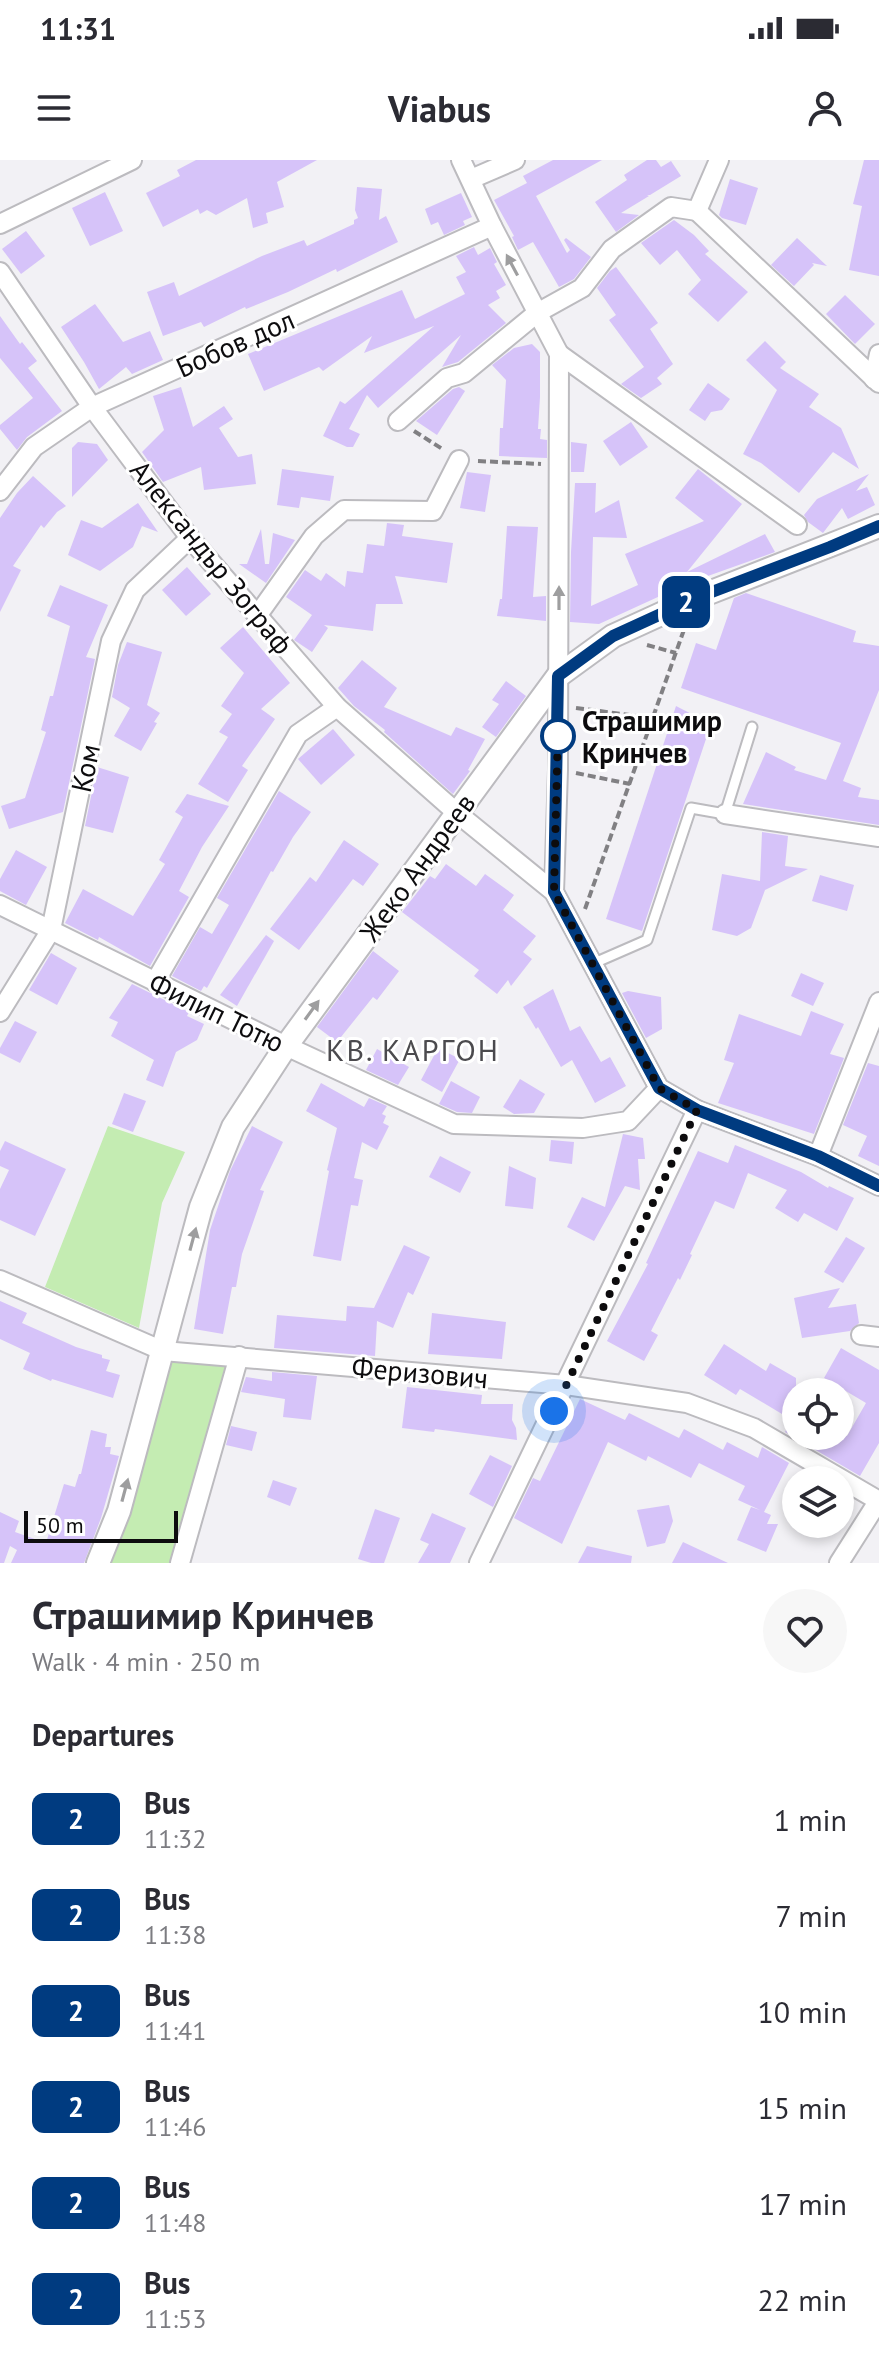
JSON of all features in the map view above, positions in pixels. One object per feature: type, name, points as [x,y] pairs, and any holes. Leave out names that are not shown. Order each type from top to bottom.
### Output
[{"type":"street","points":[[0,224],[132,160]]},
{"type":"street","points":[[461,160],[559,354],[797,525]]},
{"type":"street","points":[[471,179],[515,160]]},
{"type":"street","points":[[697,211],[719,160]]},
{"type":"street","points":[[398,421],[447,378],[464,373],[537,313],[582,288],[612,249],[671,207],[697,211],[877,381]]},
{"type":"street","name":"Бобов дол","points":[[0,491],[34,447],[92,407],[492,226]]},
{"type":"street","name":"Александър Зограф","points":[[0,272],[92,407],[190,538],[337,707],[457,813],[554,892]]},
{"type":"street","points":[[559,354],[558,770],[554,892],[659,1088],[697,1110],[818,1156],[879,1186]]},
{"type":"street","points":[[877,381],[879,354]]},
{"type":"street","points":[[257,616],[314,536],[344,510],[433,511],[459,460]]},
{"type":"street","name":"Жеко Андреев","points":[[98,1563],[119,1511],[206,1194],[233,1127],[286,1046],[558,676],[613,636],[696,598],[879,526]]},
{"type":"street","name":"Ком","points":[[0,1012],[51,930],[111,641],[135,590],[190,538]]},
{"type":"street","points":[[155,982],[298,734],[337,707]]},
{"type":"street","points":[[725,814],[879,837]]},
{"type":"street","name":"Филип Тотю","points":[[0,905],[286,1046],[454,1124],[583,1128],[628,1121],[659,1088]]},
{"type":"street","points":[[818,1156],[879,1002]]},
{"type":"street","points":[[479,1563],[697,1110]]},
{"type":"street","name":"Феризович","points":[[0,1280],[163,1351],[566,1385],[687,1403],[754,1428],[879,1500]]},
{"type":"street","points":[[180,1563],[239,1356]]},
{"type":"street","points":[[839,1563],[879,1500]]},
{"type":"lane","points":[[592,964],[647,940],[691,808],[725,814],[752,727]]},
{"type":"path","points":[[576,934],[696,598]]},
{"type":"path","points":[[557,705],[653,718]]},
{"type":"path","points":[[558,770],[630,784]]},
{"type":"green space","points":[[108,1126],[185,1152],[162,1203],[139,1328],[45,1287]]},
{"type":"green space","points":[[163,1351],[239,1356],[180,1563],[98,1563]]},
{"type":"building","points":[[196,160],[317,160],[277,182],[284,207],[266,213],[268,223],[253,228],[247,198],[216,215],[207,210],[200,214],[198,209],[163,227],[146,193],[180,176],[177,170]]},
{"type":"building","points":[[553,160],[602,160],[536,196],[567,253],[570,250],[564,240],[566,238],[591,257],[574,279],[559,287],[533,242],[518,250],[514,236],[494,200],[527,183],[523,176]]},
{"type":"building","points":[[647,160],[656,160],[661,167],[671,161],[681,176],[621,213],[639,215],[616,232],[595,202],[627,180],[624,175]]},
{"type":"building","points":[[864,160],[879,160],[879,276],[849,270],[862,206],[853,204]]},
{"type":"building","points":[[730,179],[758,188],[746,225],[719,215]]},
{"type":"building","points":[[357,187],[382,189],[379,220],[386,216],[398,242],[337,272],[336,269],[204,327],[201,322],[163,336],[147,292],[174,282],[179,296],[262,256],[304,240],[307,246],[354,224],[358,218],[355,210]]},
{"type":"building","points":[[105,192],[123,231],[90,246],[72,208]]},
{"type":"building","points":[[461,193],[472,217],[463,221],[465,225],[444,235],[438,222],[431,225],[425,209]]},
{"type":"building","points":[[674,220],[694,235],[709,251],[705,254],[748,292],[718,322],[688,294],[701,280],[677,250],[660,265],[641,243]]},
{"type":"building","points":[[26,231],[45,256],[21,274],[2,249]]},
{"type":"building","points":[[797,238],[827,266],[812,263],[814,265],[794,286],[771,265]]},
{"type":"building","points":[[474,247],[478,255],[490,248],[497,262],[494,264],[506,285],[496,291],[500,298],[488,305],[506,323],[458,362],[442,367],[461,335],[378,408],[367,395],[349,429],[360,434],[353,447],[323,436],[340,401],[345,404],[434,326],[364,353],[372,336],[323,371],[319,367],[264,391],[248,354],[402,290],[415,319],[465,294],[456,277],[466,272],[456,256]]},
{"type":"building","points":[[616,267],[658,323],[650,329],[673,364],[657,378],[662,384],[641,398],[621,384],[644,367],[609,320],[616,315],[597,288]]},
{"type":"building","points":[[845,295],[875,324],[855,344],[826,314]]},
{"type":"building","points":[[95,304],[123,342],[150,331],[163,360],[132,374],[126,367],[99,389],[61,327]]},
{"type":"building","points":[[0,316],[37,361],[28,368],[62,411],[27,437],[17,450],[0,425],[33,398],[0,358]]},
{"type":"building","points":[[765,341],[786,362],[780,368],[819,394],[809,407],[841,428],[859,469],[833,452],[799,493],[761,463],[743,454],[777,390],[746,360]]},
{"type":"building","points":[[532,344],[540,352],[538,429],[541,429],[540,439],[547,440],[547,458],[499,456],[506,380],[492,365],[514,348]]},
{"type":"building","points":[[708,383],[730,399],[722,410],[711,412],[705,421],[689,410]]},
{"type":"building","points":[[181,387],[193,427],[224,406],[233,419],[219,428],[238,457],[252,454],[256,484],[204,490],[201,467],[163,482],[142,452],[164,430],[153,396]]},
{"type":"building","points":[[459,387],[465,391],[437,435],[416,421],[453,389]]},
{"type":"building","points":[[631,422],[648,447],[620,466],[603,441]]},
{"type":"building","points":[[78,442],[97,444],[108,460],[72,497],[72,448]]},
{"type":"building","points":[[571,442],[587,444],[584,472],[571,472]]},
{"type":"building","points":[[282,469],[334,476],[330,501],[301,497],[299,508],[277,505]]},
{"type":"building","points":[[698,469],[742,504],[687,572],[765,534],[775,552],[691,582],[686,572],[671,591],[599,624],[570,622],[575,483],[596,483],[595,513],[619,500],[627,538],[593,537],[591,606],[638,585],[625,554],[704,521],[675,498]]},
{"type":"building","points":[[467,472],[491,475],[485,512],[460,508]]},
{"type":"building","points":[[869,474],[856,491],[867,487],[875,505],[848,519],[842,508],[823,533],[808,522],[804,515],[817,499]]},
{"type":"building","points":[[33,476],[66,506],[44,528],[41,525],[13,566],[21,570],[0,612],[0,518]]},
{"type":"building","points":[[138,503],[158,532],[142,526],[133,547],[100,571],[68,555],[81,520],[102,528]]},
{"type":"building","points":[[387,523],[404,525],[402,536],[453,543],[447,583],[395,576],[403,604],[376,604],[373,631],[324,625],[328,628],[312,652],[294,640],[312,615],[286,597],[305,570],[321,581],[326,573],[345,587],[347,571],[363,573],[367,544],[384,546]]},
{"type":"building","points":[[507,526],[538,527],[533,597],[546,596],[546,621],[497,616],[502,599]]},
{"type":"building","points":[[261,529],[265,564],[269,564],[273,533],[295,540],[266,583],[239,564],[247,564]]},
{"type":"building","points":[[187,567],[211,594],[186,616],[162,590]]},
{"type":"building","points":[[60,585],[108,605],[86,657],[95,659],[63,812],[9,829],[1,806],[25,798],[46,732],[41,730],[50,696],[53,696],[70,626],[47,616]]},
{"type":"building","points":[[746,593],[856,631],[853,642],[879,646],[879,690],[843,781],[861,788],[858,797],[879,800],[879,825],[743,804],[766,752],[796,767],[794,770],[826,780],[841,743],[681,688],[696,643],[716,650],[734,598]]},
{"type":"building","points":[[243,627],[290,683],[261,709],[275,719],[242,766],[248,770],[228,802],[198,784],[228,737],[219,732],[232,714],[221,706],[244,673],[220,648]]},
{"type":"building","points":[[127,642],[162,652],[147,705],[160,713],[141,751],[114,736],[130,708],[112,697],[118,665]]},
{"type":"building","points":[[362,660],[397,688],[384,707],[451,736],[456,727],[485,739],[470,771],[453,794],[338,688]]},
{"type":"building","points":[[506,681],[526,696],[496,737],[482,727],[499,704],[492,700]]},
{"type":"building","points":[[676,706],[711,724],[642,931],[606,919]]},
{"type":"building","points":[[333,729],[355,755],[321,785],[298,759]]},
{"type":"building","points":[[97,767],[129,777],[113,833],[85,826]]},
{"type":"building","points":[[279,791],[311,812],[271,871],[207,988],[204,986],[201,991],[172,976],[200,927],[212,934],[229,905],[217,898]]},
{"type":"building","points":[[187,794],[229,806],[202,847],[179,891],[189,897],[150,966],[99,937],[98,940],[65,923],[83,889],[133,916],[165,864],[159,860],[183,817],[175,812]]},
{"type":"building","points":[[762,832],[788,836],[785,866],[808,869],[765,890],[751,928],[737,936],[712,930],[722,874],[760,881]]},
{"type":"building","points":[[344,840],[379,864],[363,886],[353,879],[299,950],[270,929],[310,877],[316,882]]},
{"type":"building","points":[[16,850],[47,867],[26,905],[0,891],[0,879]]},
{"type":"building","points":[[446,864],[476,886],[485,874],[514,895],[503,910],[536,936],[523,952],[532,959],[511,986],[508,980],[497,994],[474,976],[479,970],[402,912],[430,876],[435,879]]},
{"type":"building","points":[[820,875],[854,885],[847,911],[812,901]]},
{"type":"building","points":[[266,935],[274,941],[237,1006],[220,995]]},
{"type":"building","points":[[373,951],[399,971],[377,1000],[373,997],[337,1042],[317,1027]]},
{"type":"building","points":[[51,953],[77,968],[57,1005],[29,990]]},
{"type":"building","points":[[801,973],[824,983],[813,1006],[791,996]]},
{"type":"building","points":[[132,984],[189,1012],[187,1016],[204,1024],[197,1040],[176,1052],[163,1087],[146,1080],[154,1060],[111,1036],[118,1022],[109,1018]]},
{"type":"building","points":[[553,989],[570,1031],[580,1026],[601,1062],[610,1057],[626,1086],[595,1103],[572,1060],[561,1067],[523,1007]]},
{"type":"building","points":[[628,991],[661,997],[662,1029],[646,1038],[622,993]]},
{"type":"building","points":[[811,1011],[844,1024],[830,1054],[844,1058],[814,1134],[718,1103],[734,1063],[724,1060],[739,1014],[801,1036]]},
{"type":"building","points":[[15,1021],[37,1032],[20,1063],[0,1053]]},
{"type":"building","points":[[438,1048],[460,1059],[442,1092],[421,1080]]},
{"type":"building","points":[[377,1049],[409,1067],[398,1085],[366,1070]]},
{"type":"building","points":[[868,1063],[879,1066],[879,1166],[858,1156],[867,1136],[843,1125]]},
{"type":"building","points":[[520,1079],[545,1094],[534,1113],[514,1114],[503,1107]]},
{"type":"building","points":[[451,1081],[480,1097],[472,1113],[457,1112],[439,1104]]},
{"type":"building","points":[[321,1083],[364,1107],[369,1098],[387,1106],[382,1114],[386,1116],[383,1123],[389,1126],[377,1150],[362,1142],[354,1178],[363,1180],[358,1206],[351,1205],[341,1261],[313,1256],[337,1128],[306,1111]]},
{"type":"building","points":[[124,1093],[146,1101],[133,1132],[112,1124]]},
{"type":"building","points":[[252,1126],[283,1142],[260,1190],[264,1191],[242,1254],[236,1287],[232,1287],[223,1334],[194,1329],[210,1230],[230,1171]]},
{"type":"building","points":[[623,1134],[643,1138],[645,1159],[638,1159],[640,1190],[625,1186],[594,1241],[567,1227],[582,1197],[605,1207]]},
{"type":"building","points":[[551,1140],[574,1142],[572,1164],[549,1161]]},
{"type":"building","points":[[5,1141],[66,1169],[35,1236],[0,1220],[0,1189],[9,1170],[0,1166],[0,1151]]},
{"type":"building","points":[[735,1145],[854,1198],[837,1231],[804,1213],[798,1222],[775,1208],[787,1190],[748,1173],[734,1209],[715,1201],[680,1280],[678,1278],[651,1331],[658,1335],[644,1361],[607,1341],[648,1264],[698,1151],[728,1163]]},
{"type":"building","points":[[440,1156],[471,1172],[460,1193],[429,1177]]},
{"type":"building","points":[[509,1166],[536,1178],[533,1209],[505,1206]]},
{"type":"building","points":[[846,1237],[865,1248],[843,1283],[824,1272]]},
{"type":"building","points":[[404,1245],[430,1257],[413,1295],[408,1292],[393,1328],[377,1321],[375,1356],[274,1348],[277,1315],[346,1321],[347,1306],[374,1308]]},
{"type":"building","points":[[840,1288],[828,1308],[856,1304],[859,1323],[850,1331],[802,1338],[794,1298]]},
{"type":"building","points":[[0,1301],[27,1313],[22,1323],[110,1360],[106,1371],[120,1375],[113,1398],[51,1381],[23,1369],[30,1353],[0,1339]]},
{"type":"building","points":[[432,1313],[506,1322],[502,1359],[428,1354]]},
{"type":"building","points":[[724,1344],[766,1371],[770,1363],[796,1378],[782,1378],[782,1414],[740,1389],[736,1395],[704,1375]]},
{"type":"building","points":[[841,1348],[879,1370],[879,1443],[860,1476],[854,1472],[854,1466],[843,1466],[816,1450],[854,1450],[854,1424],[866,1403],[854,1396],[854,1378],[824,1378]]},
{"type":"building","points":[[272,1372],[317,1376],[311,1420],[283,1417],[285,1399],[241,1392],[246,1377],[272,1381]]},
{"type":"building","points":[[407,1387],[482,1395],[481,1404],[513,1404],[512,1420],[517,1440],[435,1429],[434,1432],[402,1428]]},
{"type":"building","points":[[580,1399],[625,1420],[629,1413],[679,1438],[684,1429],[723,1450],[727,1442],[758,1458],[762,1447],[789,1463],[782,1466],[782,1477],[764,1512],[771,1515],[767,1524],[778,1524],[766,1552],[737,1540],[751,1507],[760,1510],[738,1500],[745,1486],[699,1463],[691,1478],[648,1456],[646,1461],[608,1442],[562,1544],[514,1518],[533,1478],[540,1481]]},
{"type":"building","points":[[231,1426],[257,1432],[252,1451],[226,1445]]},
{"type":"building","points":[[91,1430],[107,1434],[105,1447],[111,1447],[110,1454],[119,1456],[84,1563],[11,1563],[17,1550],[10,1546],[4,1563],[0,1563],[0,1512],[19,1521],[15,1532],[46,1543],[64,1484],[75,1487],[81,1474]]},
{"type":"building","points":[[490,1455],[512,1466],[493,1507],[469,1494]]},
{"type":"building","points":[[273,1480],[297,1488],[290,1506],[267,1497]]},
{"type":"building","points":[[669,1505],[673,1521],[665,1543],[647,1547],[637,1510]]},
{"type":"building","points":[[375,1509],[400,1518],[384,1563],[358,1559]]},
{"type":"building","points":[[432,1513],[466,1528],[450,1563],[418,1563],[429,1544],[420,1540]]},
{"type":"building","points":[[683,1542],[728,1563],[672,1563]]},
{"type":"building","points":[[587,1546],[632,1556],[631,1563],[578,1563]]},
{"type":"bus line","name":"2","points":[[879,526],[696,598],[613,636],[558,676],[554,892],[659,1088],[697,1110],[818,1156],[879,1186]]},
{"type":"place","name":"Страшимир Кринчев","points":[[558,736]]},
{"type":"district","name":"КВ. КАРГОН","points":[[413,1049]]},
{"type":"route","points":[[554,1411],[697,1110],[659,1088],[554,892],[558,727],[558,736]]}]
